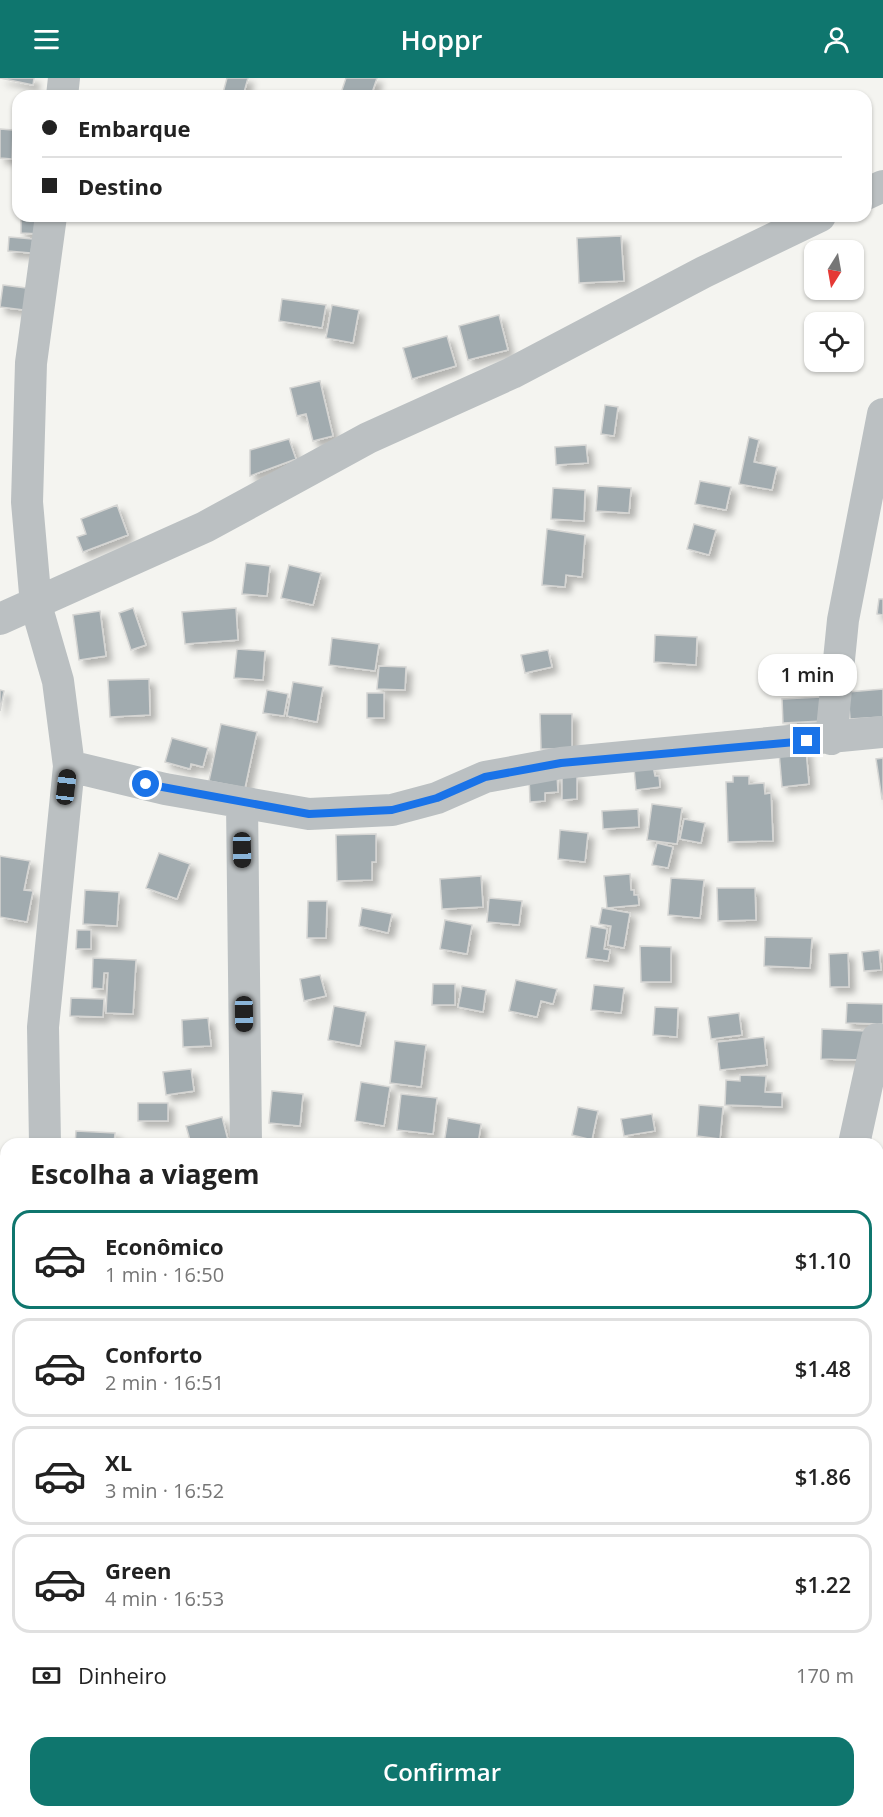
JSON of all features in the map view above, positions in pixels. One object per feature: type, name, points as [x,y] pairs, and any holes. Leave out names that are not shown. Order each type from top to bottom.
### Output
[{"type":"street","points":[[45,1138],[43,1027],[69,766],[58,681],[36,605],[27,502],[32,363],[50,222]]},
{"type":"street","points":[[0,619],[36,605],[205,527],[368,438],[512,373],[704,272],[808,222]]},
{"type":"street","points":[[831,739],[843,620],[883,414]]},
{"type":"street","points":[[69,766],[165,789],[309,814],[392,810],[437,798],[485,777],[561,763],[831,739],[883,732]]},
{"type":"street","points":[[242,803],[246,1138]]},
{"type":"street","points":[[855,1138],[877,1039]]},
{"type":"building","points":[[0,78],[34,78],[33,85]]},
{"type":"building","points":[[227,78],[248,78],[245,90],[224,90]]},
{"type":"building","points":[[346,78],[377,78],[373,90],[342,90]]},
{"type":"building","points":[[0,129],[12,130],[12,159],[0,158]]},
{"type":"building","points":[[21,222],[40,222],[40,234],[21,233]]},
{"type":"building","points":[[621,236],[624,281],[579,283],[577,238]]},
{"type":"building","points":[[9,237],[33,239],[31,253],[8,251]]},
{"type":"building","points":[[3,285],[34,289],[32,311],[0,307]]},
{"type":"building","points":[[282,299],[326,305],[322,328],[279,321]]},
{"type":"building","points":[[332,305],[359,310],[353,343],[326,338]]},
{"type":"building","points":[[499,315],[508,350],[468,360],[459,326]]},
{"type":"building","points":[[447,336],[456,366],[412,379],[403,348]]},
{"type":"building","points":[[320,381],[333,436],[313,441],[306,414],[297,416],[290,388]]},
{"type":"building","points":[[605,405],[618,407],[614,436],[601,434]]},
{"type":"building","points":[[749,437],[759,440],[754,462],[777,467],[772,490],[739,484]]},
{"type":"building","points":[[289,439],[296,459],[250,476],[250,450]]},
{"type":"building","points":[[586,445],[588,463],[556,465],[555,447]]},
{"type":"building","points":[[700,481],[731,487],[726,510],[695,504]]},
{"type":"building","points":[[598,486],[631,488],[629,513],[596,511]]},
{"type":"building","points":[[553,488],[585,490],[584,521],[551,519]]},
{"type":"building","points":[[117,505],[128,535],[83,552],[77,537],[86,534],[81,519]]},
{"type":"building","points":[[694,524],[716,530],[709,555],[687,549]]},
{"type":"building","points":[[547,529],[585,535],[582,577],[566,575],[565,587],[542,585]]},
{"type":"building","points":[[246,563],[270,566],[267,596],[242,594]]},
{"type":"building","points":[[289,565],[321,573],[313,605],[281,598]]},
{"type":"building","points":[[879,599],[883,599],[883,615],[877,614]]},
{"type":"building","points":[[133,608],[146,645],[131,650],[119,613]]},
{"type":"building","points":[[236,608],[238,640],[185,644],[182,612]]},
{"type":"building","points":[[100,611],[106,656],[79,660],[73,615]]},
{"type":"building","points":[[655,635],[697,637],[696,665],[654,662]]},
{"type":"building","points":[[332,638],[379,644],[375,671],[329,665]]},
{"type":"building","points":[[237,649],[265,651],[263,680],[234,678]]},
{"type":"building","points":[[548,650],[552,667],[525,673],[521,655]]},
{"type":"building","points":[[379,666],[406,667],[405,690],[377,689]]},
{"type":"building","points":[[149,679],[150,715],[110,717],[108,680]]},
{"type":"building","points":[[293,682],[323,687],[317,722],[287,716]]},
{"type":"building","points":[[883,689],[883,717],[850,719],[848,692]]},
{"type":"building","points":[[0,690],[4,691],[0,711]]},
{"type":"building","points":[[267,690],[288,694],[284,716],[263,713]]},
{"type":"building","points":[[367,693],[384,693],[384,718],[367,718]]},
{"type":"building","points":[[822,697],[823,721],[783,723],[782,699]]},
{"type":"building","points":[[540,714],[572,714],[572,749],[541,749]]},
{"type":"building","points":[[221,724],[257,732],[245,788],[209,781]]},
{"type":"building","points":[[172,738],[208,748],[203,767],[191,764],[190,769],[165,762]]},
{"type":"building","points":[[806,750],[809,784],[782,787],[779,752]]},
{"type":"building","points":[[883,758],[883,799],[882,799],[876,759]]},
{"type":"building","points":[[653,766],[655,776],[659,776],[660,787],[636,790],[634,768]]},
{"type":"building","points":[[557,775],[558,792],[545,793],[545,801],[530,802],[529,776]]},
{"type":"building","points":[[562,775],[577,775],[577,799],[562,800]]},
{"type":"building","points":[[733,776],[749,776],[749,784],[764,783],[765,794],[771,793],[773,841],[728,842],[726,782],[733,782]]},
{"type":"building","points":[[652,804],[682,808],[677,844],[647,840]]},
{"type":"building","points":[[638,809],[639,827],[603,829],[602,811]]},
{"type":"building","points":[[684,819],[705,823],[701,843],[680,839]]},
{"type":"building","points":[[560,830],[588,833],[585,862],[558,859]]},
{"type":"building","points":[[376,834],[376,862],[372,862],[372,880],[337,881],[336,835]]},
{"type":"building","points":[[657,843],[673,847],[668,868],[652,865]]},
{"type":"building","points":[[159,853],[190,864],[177,899],[146,888]]},
{"type":"building","points":[[0,856],[30,861],[24,890],[33,891],[27,922],[0,917]]},
{"type":"building","points":[[630,874],[631,890],[634,890],[634,895],[638,895],[639,905],[607,908],[604,876]]},
{"type":"building","points":[[481,876],[483,907],[442,909],[440,879]]},
{"type":"building","points":[[671,878],[704,880],[700,918],[668,915]]},
{"type":"building","points":[[717,888],[755,888],[756,920],[718,921]]},
{"type":"building","points":[[85,890],[119,892],[117,926],[83,924]]},
{"type":"building","points":[[489,898],[522,901],[519,925],[487,922]]},
{"type":"building","points":[[308,901],[327,901],[326,938],[307,938]]},
{"type":"building","points":[[362,908],[392,914],[388,933],[359,926]]},
{"type":"building","points":[[602,908],[630,913],[624,948],[608,945],[611,926],[599,924]]},
{"type":"building","points":[[445,920],[472,925],[467,954],[440,949]]},
{"type":"building","points":[[591,926],[607,929],[604,949],[610,950],[608,961],[586,958]]},
{"type":"building","points":[[77,930],[91,930],[91,949],[76,949]]},
{"type":"building","points":[[765,937],[812,938],[810,968],[764,966]]},
{"type":"building","points":[[640,946],[671,947],[671,982],[641,982]]},
{"type":"building","points":[[879,950],[881,970],[864,971],[862,952]]},
{"type":"building","points":[[848,953],[849,987],[830,987],[829,954]]},
{"type":"building","points":[[93,958],[136,960],[133,1014],[106,1013],[108,973],[104,973],[103,989],[92,988]]},
{"type":"building","points":[[320,975],[326,996],[304,1001],[300,979]]},
{"type":"building","points":[[516,980],[557,989],[553,1004],[541,1001],[537,1017],[509,1011]]},
{"type":"building","points":[[433,984],[455,984],[455,1005],[432,1005]]},
{"type":"building","points":[[594,985],[624,988],[621,1013],[591,1010]]},
{"type":"building","points":[[462,986],[486,990],[483,1012],[458,1007]]},
{"type":"building","points":[[71,998],[104,999],[103,1017],[70,1016]]},
{"type":"building","points":[[847,1003],[883,1004],[883,1024],[846,1023]]},
{"type":"building","points":[[334,1006],[366,1012],[360,1046],[328,1040]]},
{"type":"building","points":[[655,1007],[678,1008],[677,1037],[653,1035]]},
{"type":"building","points":[[739,1013],[742,1035],[711,1039],[708,1017]]},
{"type":"building","points":[[208,1018],[211,1046],[183,1047],[182,1020]]},
{"type":"building","points":[[822,1029],[866,1031],[865,1060],[821,1059]]},
{"type":"building","points":[[764,1037],[767,1065],[720,1070],[717,1042]]},
{"type":"building","points":[[395,1041],[426,1045],[421,1087],[390,1083]]},
{"type":"building","points":[[191,1069],[194,1091],[166,1095],[163,1072]]},
{"type":"building","points":[[740,1075],[766,1076],[765,1092],[782,1093],[782,1107],[725,1105],[726,1080],[740,1081]]},
{"type":"building","points":[[361,1082],[390,1087],[384,1126],[355,1121]]},
{"type":"building","points":[[272,1091],[303,1094],[300,1126],[269,1123]]},
{"type":"building","points":[[401,1094],[437,1098],[433,1134],[397,1130]]},
{"type":"building","points":[[138,1103],[168,1103],[168,1121],[138,1121]]},
{"type":"building","points":[[699,1105],[723,1107],[720,1138],[697,1136]]},
{"type":"building","points":[[578,1107],[598,1111],[592,1138],[572,1135]]},
{"type":"building","points":[[652,1114],[655,1131],[624,1136],[621,1119]]},
{"type":"building","points":[[222,1117],[227,1138],[189,1138],[186,1126]]},
{"type":"building","points":[[448,1118],[481,1124],[479,1138],[445,1138]]},
{"type":"building","points":[[76,1131],[115,1133],[115,1138],[75,1138]]},
{"type":"route","points":[[146,784],[309,814],[392,810],[437,798],[485,777],[561,763],[807,741]]}]
